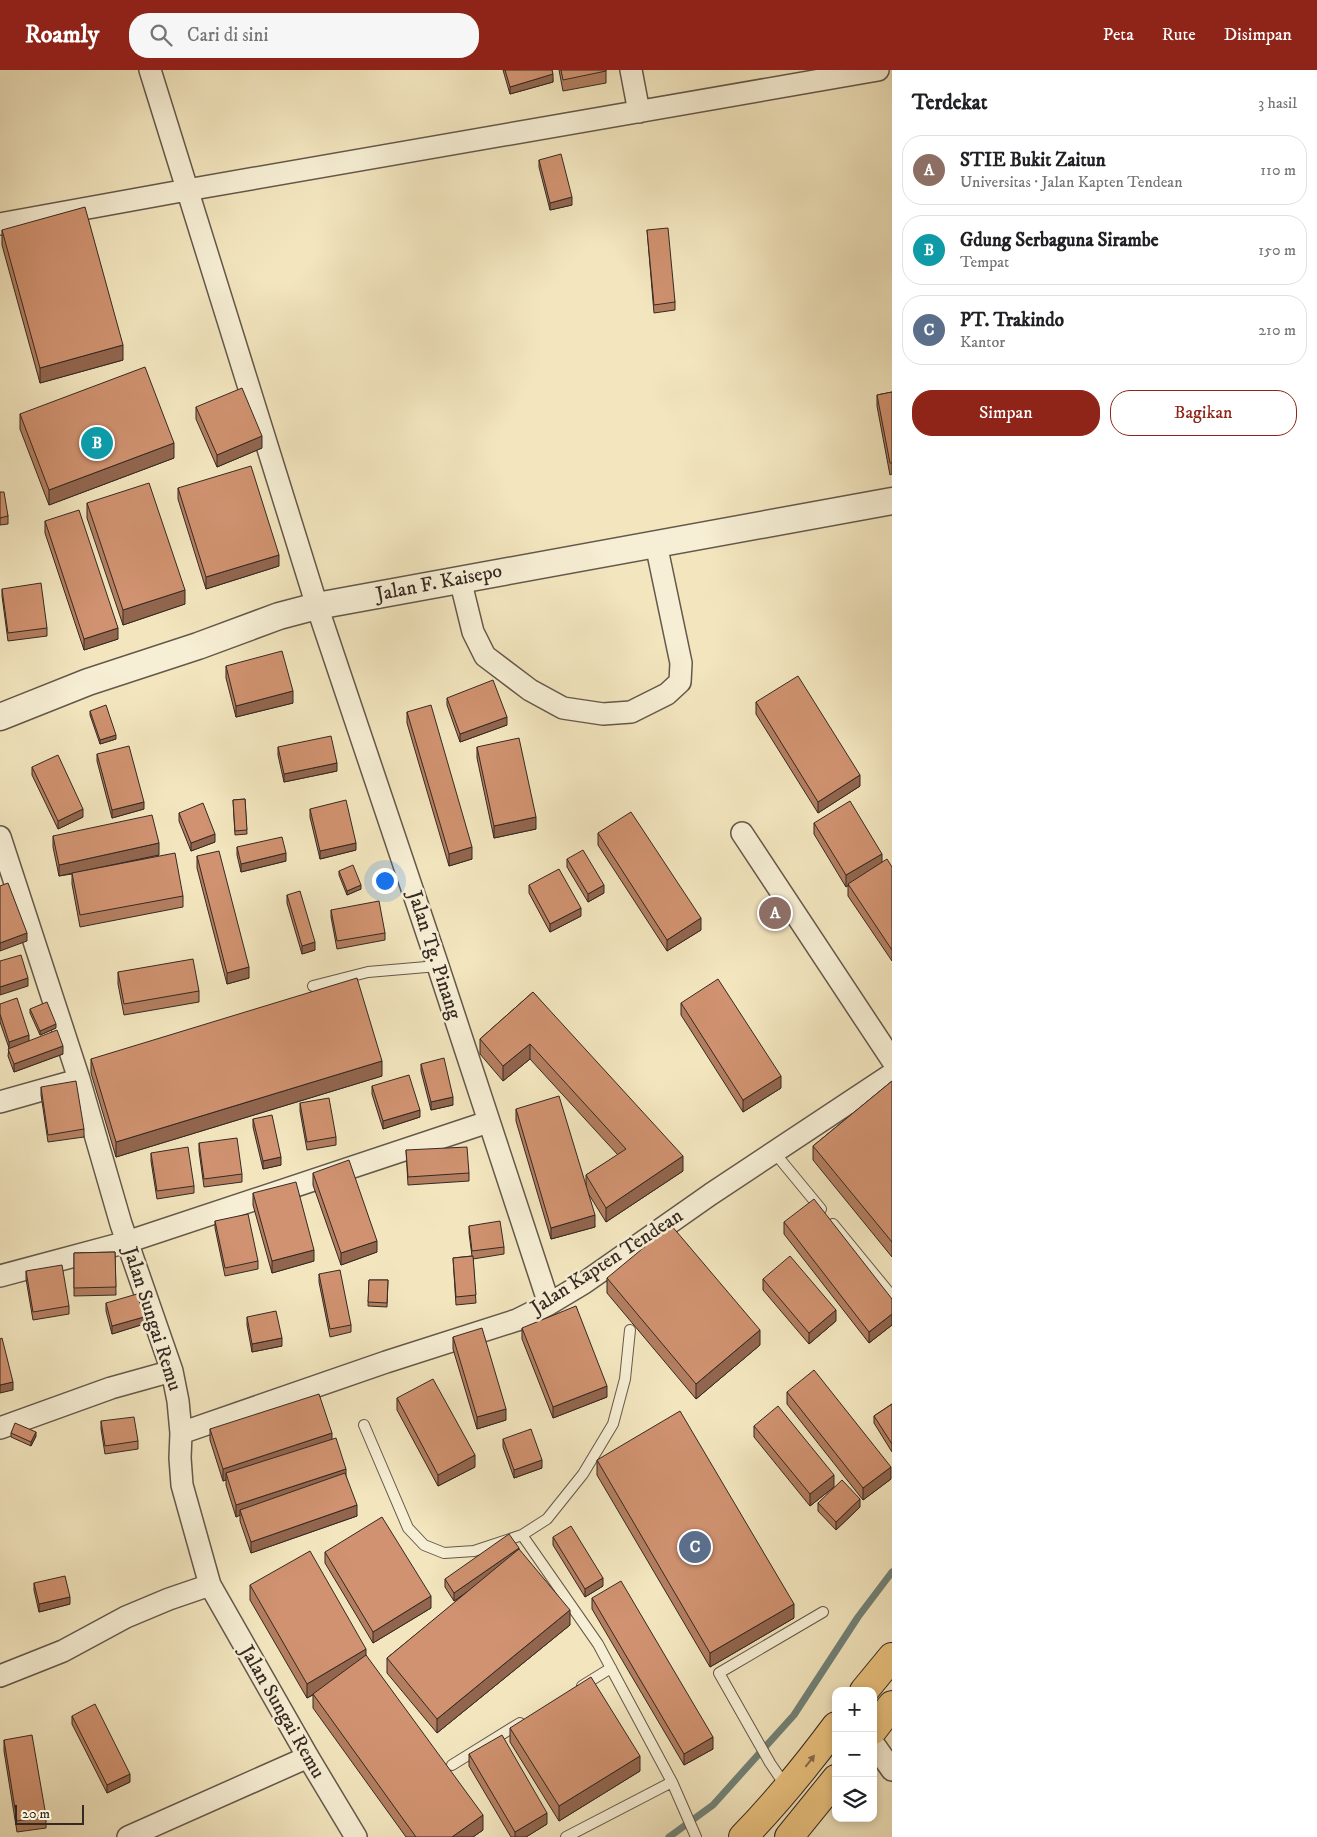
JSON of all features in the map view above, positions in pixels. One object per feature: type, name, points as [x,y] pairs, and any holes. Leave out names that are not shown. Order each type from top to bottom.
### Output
[{"type":"highway","points":[[867,1687],[892,1657]]},
{"type":"highway","points":[[877,1725],[892,1705]]},
{"type":"highway","points":[[743,1837],[810,1762],[832,1732]]},
{"type":"highway","points":[[770,1809],[791,1835],[832,1785]]},
{"type":"street","name":"Jalan Tg. Pinang","points":[[150,70],[317,606],[549,1304]]},
{"type":"street","points":[[632,70],[639,112]]},
{"type":"street","points":[[0,224],[878,70]]},
{"type":"street","name":"Jalan F. Kaisepo","points":[[0,717],[88,682],[279,616],[317,606],[803,519],[892,501]]},
{"type":"street","points":[[460,579],[473,632],[485,656],[500,668],[530,690],[563,708],[603,714],[630,712],[667,694],[680,682],[681,663],[656,544]]},
{"type":"street","points":[[742,833],[892,1060]]},
{"type":"street","name":"Jalan Sungai Remu","points":[[0,838],[79,1079],[127,1242],[172,1372],[178,1401],[181,1433],[182,1485],[210,1585],[356,1837]]},
{"type":"street","name":"Jalan Kapten Tendean","points":[[181,1433],[386,1362],[517,1320],[549,1304],[584,1283],[703,1199],[892,1074]]},
{"type":"street","points":[[0,1102],[79,1079]]},
{"type":"street","points":[[0,1276],[127,1242],[488,1122]]},
{"type":"street","points":[[0,1428],[111,1388],[172,1372]]},
{"type":"street","points":[[0,1676],[64,1651],[126,1617],[169,1599],[210,1585]]},
{"type":"street","points":[[877,1749],[892,1770]]},
{"type":"street","points":[[128,1837],[308,1757]]},
{"type":"lane","points":[[313,986],[368,972],[438,966]]},
{"type":"lane","points":[[774,1152],[892,1296]]},
{"type":"lane","points":[[364,1425],[408,1528],[424,1545],[444,1553],[474,1551],[522,1535],[547,1519],[583,1474],[613,1424],[626,1379],[630,1330]]},
{"type":"lane","points":[[522,1535],[598,1644],[672,1782],[696,1837]]},
{"type":"lane","points":[[787,1788],[758,1743],[754,1732],[719,1673],[823,1612]]},
{"type":"lane","points":[[570,1692],[611,1668]]},
{"type":"lane","points":[[452,1766],[530,1717]]},
{"type":"lane","points":[[566,1837],[672,1782]]},
{"type":"building","points":[[505,70],[552,70],[553,74],[510,87]]},
{"type":"building","points":[[561,70],[606,70],[606,71],[563,80]]},
{"type":"building","points":[[561,154],[572,197],[550,203],[539,160]]},
{"type":"building","points":[[85,207],[123,345],[40,368],[2,230]]},
{"type":"building","points":[[668,228],[675,302],[654,305],[647,230]]},
{"type":"building","points":[[145,367],[174,443],[49,490],[20,414]]},
{"type":"building","points":[[242,388],[262,436],[217,455],[196,407]]},
{"type":"building","points":[[892,392],[892,463],[890,463],[877,395]]},
{"type":"building","points":[[251,466],[279,555],[206,577],[178,488]]},
{"type":"building","points":[[149,483],[185,590],[123,610],[87,503]]},
{"type":"building","points":[[0,492],[4,492],[8,516],[0,518]]},
{"type":"building","points":[[79,510],[118,628],[84,639],[45,521]]},
{"type":"building","points":[[41,583],[47,628],[8,633],[2,589]]},
{"type":"building","points":[[282,651],[293,691],[236,706],[226,666]]},
{"type":"building","points":[[798,676],[860,775],[818,802],[756,702]]},
{"type":"building","points":[[493,680],[507,717],[460,734],[447,698]]},
{"type":"building","points":[[106,705],[116,735],[100,740],[90,711]]},
{"type":"building","points":[[431,705],[472,847],[449,854],[407,712]]},
{"type":"building","points":[[331,736],[337,763],[284,774],[278,747]]},
{"type":"building","points":[[519,738],[536,817],[494,826],[477,747]]},
{"type":"building","points":[[129,746],[144,802],[112,810],[97,754]]},
{"type":"building","points":[[58,755],[83,809],[58,821],[32,767]]},
{"type":"building","points":[[245,799],[247,830],[235,831],[233,800]]},
{"type":"building","points":[[346,800],[356,843],[320,851],[310,809]]},
{"type":"building","points":[[850,801],[882,854],[846,875],[814,823]]},
{"type":"building","points":[[203,803],[215,834],[191,843],[179,813]]},
{"type":"building","points":[[631,812],[701,918],[667,940],[598,833]]},
{"type":"building","points":[[152,815],[159,843],[59,865],[53,836]]},
{"type":"building","points":[[282,837],[286,853],[241,864],[237,847]]},
{"type":"building","points":[[583,850],[604,885],[588,894],[567,859]]},
{"type":"building","points":[[219,851],[249,967],[227,973],[197,856]]},
{"type":"building","points":[[175,853],[183,896],[80,915],[72,873]]},
{"type":"building","points":[[887,859],[892,867],[892,950],[848,884]]},
{"type":"building","points":[[353,865],[361,885],[347,891],[339,871]]},
{"type":"building","points":[[559,869],[581,908],[550,924],[529,885]]},
{"type":"building","points":[[8,883],[27,933],[0,943],[0,886]]},
{"type":"building","points":[[300,891],[315,942],[302,946],[287,895]]},
{"type":"building","points":[[379,901],[385,933],[337,941],[331,910]]},
{"type":"building","points":[[21,955],[28,978],[0,987],[0,961]]},
{"type":"building","points":[[193,959],[199,991],[124,1004],[118,972]]},
{"type":"building","points":[[357,978],[382,1061],[116,1142],[91,1059]]},
{"type":"building","points":[[718,979],[781,1076],[743,1100],[681,1003]]},
{"type":"building","points":[[533,992],[683,1156],[606,1208],[586,1175],[626,1149],[530,1044],[503,1066],[480,1039]]},
{"type":"building","points":[[17,998],[29,1035],[9,1042],[0,1014],[0,1004]]},
{"type":"building","points":[[47,1002],[56,1024],[40,1031],[30,1009]]},
{"type":"building","points":[[57,1030],[63,1046],[14,1064],[8,1049]]},
{"type":"building","points":[[444,1058],[453,1097],[431,1102],[421,1064]]},
{"type":"building","points":[[409,1075],[420,1110],[383,1121],[372,1086]]},
{"type":"building","points":[[76,1081],[84,1129],[48,1135],[41,1087]]},
{"type":"building","points":[[892,1081],[892,1242],[813,1146]]},
{"type":"building","points":[[559,1096],[595,1215],[551,1228],[516,1109]]},
{"type":"building","points":[[329,1098],[336,1137],[307,1142],[300,1103]]},
{"type":"building","points":[[272,1115],[281,1157],[263,1161],[253,1119]]},
{"type":"building","points":[[237,1138],[242,1174],[204,1179],[199,1143]]},
{"type":"building","points":[[188,1147],[194,1186],[157,1191],[151,1153]]},
{"type":"building","points":[[467,1147],[469,1173],[408,1177],[406,1150]]},
{"type":"building","points":[[349,1160],[377,1241],[341,1253],[313,1173]]},
{"type":"building","points":[[296,1182],[314,1250],[272,1261],[253,1193]]},
{"type":"building","points":[[814,1199],[892,1299],[892,1314],[869,1332],[784,1222]]},
{"type":"building","points":[[248,1214],[258,1261],[225,1268],[215,1221]]},
{"type":"building","points":[[500,1221],[504,1247],[472,1251],[469,1226]]},
{"type":"building","points":[[671,1225],[760,1330],[696,1384],[607,1278]]},
{"type":"building","points":[[115,1252],[116,1287],[74,1288],[74,1253]]},
{"type":"building","points":[[473,1256],[476,1295],[456,1297],[453,1258]]},
{"type":"building","points":[[790,1256],[836,1310],[809,1333],[763,1279]]},
{"type":"building","points":[[62,1265],[69,1306],[33,1312],[26,1271]]},
{"type":"building","points":[[340,1270],[351,1325],[330,1329],[319,1274]]},
{"type":"building","points":[[369,1280],[388,1280],[387,1303],[368,1302]]},
{"type":"building","points":[[137,1294],[144,1317],[112,1326],[106,1303]]},
{"type":"building","points":[[576,1306],[607,1386],[553,1407],[522,1328]]},
{"type":"building","points":[[276,1311],[282,1338],[252,1344],[247,1317]]},
{"type":"building","points":[[482,1328],[506,1409],[477,1417],[453,1337]]},
{"type":"building","points":[[2,1338],[13,1382],[0,1385],[0,1339]]},
{"type":"building","points":[[814,1370],[891,1467],[863,1488],[787,1392]]},
{"type":"building","points":[[433,1379],[475,1455],[438,1475],[397,1398]]},
{"type":"building","points":[[319,1394],[332,1433],[223,1469],[210,1429]]},
{"type":"building","points":[[892,1404],[892,1444],[874,1416]]},
{"type":"building","points":[[778,1406],[834,1475],[810,1494],[754,1426]]},
{"type":"building","points":[[680,1411],[794,1604],[710,1653],[597,1460]]},
{"type":"building","points":[[134,1417],[138,1441],[105,1446],[101,1421]]},
{"type":"building","points":[[15,1423],[36,1432],[31,1442],[11,1433]]},
{"type":"building","points":[[531,1429],[542,1460],[514,1470],[503,1439]]},
{"type":"building","points":[[336,1438],[346,1469],[236,1505],[226,1473]]},
{"type":"building","points":[[345,1473],[357,1505],[251,1542],[240,1510]]},
{"type":"building","points":[[842,1480],[860,1499],[836,1522],[818,1503]]},
{"type":"building","points":[[382,1517],[431,1596],[373,1632],[325,1552]]},
{"type":"building","points":[[571,1526],[603,1578],[585,1589],[553,1537]]},
{"type":"building","points":[[509,1534],[519,1548],[454,1593],[445,1579]]},
{"type":"building","points":[[519,1549],[570,1610],[437,1719],[387,1658]]},
{"type":"building","points":[[310,1551],[366,1649],[307,1684],[250,1585]]},
{"type":"building","points":[[65,1576],[70,1597],[39,1604],[34,1583]]},
{"type":"building","points":[[621,1581],[713,1737],[684,1754],[592,1598]]},
{"type":"building","points":[[366,1655],[483,1815],[452,1837],[416,1837],[313,1694]]},
{"type":"building","points":[[591,1677],[640,1756],[559,1806],[510,1728]]},
{"type":"building","points":[[95,1704],[130,1774],[107,1785],[72,1716]]},
{"type":"building","points":[[32,1735],[46,1816],[17,1821],[4,1740]]},
{"type":"building","points":[[502,1735],[547,1813],[515,1832],[469,1754]]},
{"type":"waterway","points":[[669,1837],[713,1805],[794,1715],[858,1617],[892,1572]]},
{"type":"place","name":"Gdung Serbaguna Sirambe","points":[[97,443]]},
{"type":"place","name":"STIE Bukit Zaitun","points":[[775,913]]},
{"type":"place","name":"PT. Trakindo","points":[[695,1547]]}]
